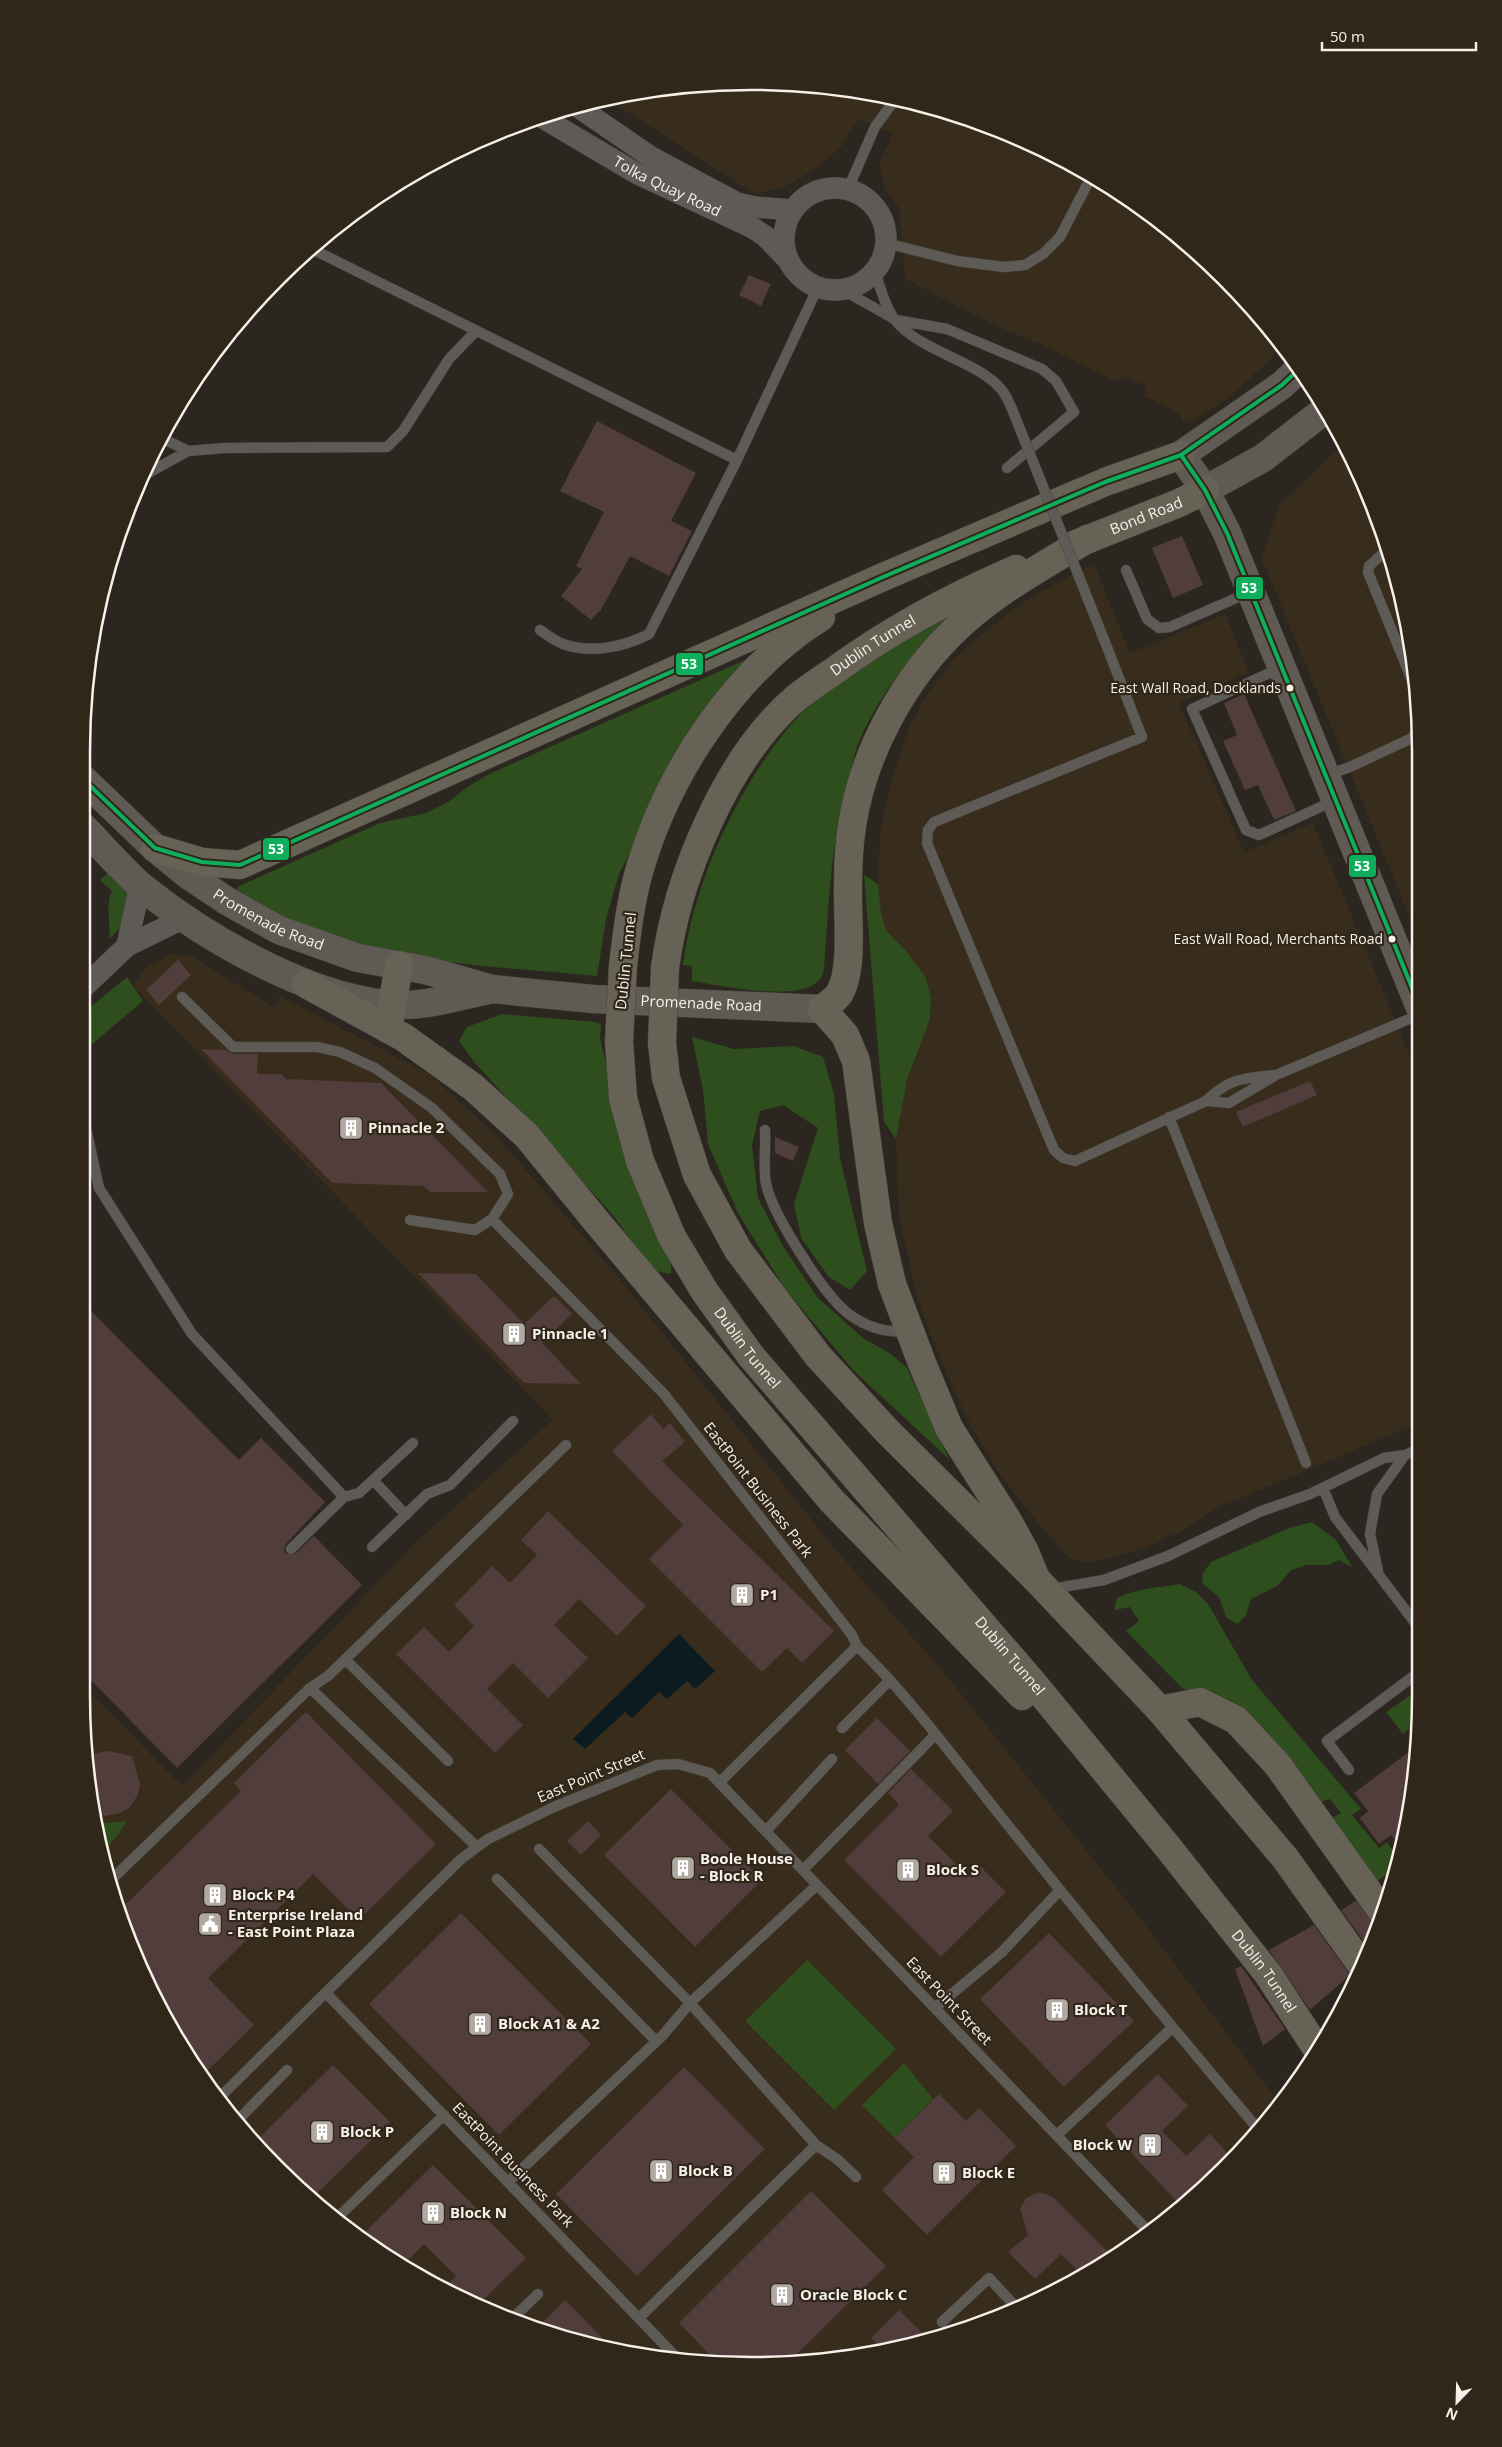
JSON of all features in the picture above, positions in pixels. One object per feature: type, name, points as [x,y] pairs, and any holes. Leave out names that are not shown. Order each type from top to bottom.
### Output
[{"type":"highway","points":[[155,848],[202,862],[240,865],[884,577],[1105,482],[1181,455]]},
{"type":"highway","name":"Bond Road","points":[[1087,539],[1179,503],[1205,490]]},
{"type":"highway","points":[[1040,1585],[1008,1521],[949,1428],[892,1284],[878,1223],[856,1061],[846,1035],[822,1009],[839,994],[849,961],[848,884],[852,826],[859,795],[884,724],[902,694],[932,655],[959,625],[1004,592],[1087,539]]},
{"type":"highway","name":"Dublin Tunnel","points":[[1087,539],[960,593],[903,624],[797,698],[748,753],[708,824],[683,889],[668,944],[665,968],[662,1043],[666,1078],[696,1175],[738,1250],[818,1356],[888,1432],[1040,1585],[1160,1710],[1284,1858],[1357,1959]]},
{"type":"highway","name":"Dublin Tunnel","points":[[884,577],[811,623],[744,680],[700,738],[662,808],[641,865],[628,925],[619,1041],[623,1098],[640,1161],[672,1238],[705,1292],[751,1356],[1033,1683],[1167,1846],[1268,1974],[1314,2042]]},
{"type":"highway","points":[[390,1016],[400,966]]},
{"type":"highway","points":[[306,984],[390,1016],[473,1086],[527,1136],[832,1501],[1144,1820]]},
{"type":"highway","points":[[1160,1710],[1200,1702],[1236,1720],[1277,1764],[1378,1905]]},
{"type":"street","name":"Tolka Quay Road","points":[[585,112],[651,157],[737,203],[755,207],[793,210]]},
{"type":"street","name":"Tolka Quay Road","points":[[549,122],[636,173],[753,228],[765,236],[788,260]]},
{"type":"street","points":[[825,188],[848,189],[865,198],[876,208],[884,225],[886,243],[881,260],[875,271],[862,282],[841,289],[818,287],[796,272],[788,260],[783,238],[786,222],[793,210],[800,200],[811,193],[825,188]]},
{"type":"street","points":[[1294,374],[1282,385],[1181,455],[1205,490],[1227,533],[1412,987]]},
{"type":"street","points":[[1205,490],[1263,458],[1319,414]]},
{"type":"street","name":"Promenade Road","points":[[90,786],[155,848],[188,875],[279,930],[358,958],[425,970],[492,989],[593,999],[822,1009]]},
{"type":"street","points":[[90,834],[140,885],[184,918],[216,939],[306,984]]},
{"type":"street","points":[[127,946],[140,885]]},
{"type":"street","points":[[90,981],[127,946],[184,918]]},
{"type":"street","name":"Promenade Road","points":[[390,1016],[422,1003],[492,989]]},
{"type":"lane","points":[[848,189],[875,127],[891,106]]},
{"type":"lane","points":[[886,243],[957,261],[1004,267],[1025,266],[1043,254],[1060,237],[1088,183]]},
{"type":"lane","points":[[318,252],[737,460]]},
{"type":"lane","points":[[875,271],[882,294],[896,320]]},
{"type":"lane","points":[[540,630],[560,644],[574,648],[602,648],[629,644],[649,634],[737,460],[818,287]]},
{"type":"lane","points":[[841,289],[896,320],[912,334],[979,372],[1001,388],[1012,409],[1142,737],[934,822],[928,830],[927,844],[1054,1150],[1063,1158],[1075,1160],[1206,1101],[1219,1088],[1237,1078],[1276,1075]]},
{"type":"lane","points":[[896,320],[947,329],[1042,370],[1056,381],[1074,412],[1008,468]]},
{"type":"lane","points":[[153,470],[188,451],[225,448],[387,447],[403,431],[449,359],[476,331]]},
{"type":"lane","points":[[168,441],[188,451]]},
{"type":"lane","points":[[1381,554],[1369,566],[1368,572],[1406,666]]},
{"type":"lane","points":[[1126,570],[1147,619],[1159,628],[1170,626],[1251,592]]},
{"type":"lane","points":[[1283,667],[1192,709],[1246,830],[1259,836],[1332,787],[1350,767],[1412,738]]},
{"type":"lane","points":[[182,997],[233,1047],[318,1047],[340,1052],[375,1068],[432,1108],[500,1174],[508,1194],[492,1219],[475,1230],[410,1220]]},
{"type":"lane","points":[[1206,1101],[1229,1102],[1276,1075],[1412,1018]]},
{"type":"lane","points":[[1169,1117],[1306,1464]]},
{"type":"lane","points":[[765,1130],[766,1184],[769,1192],[779,1216],[828,1293],[850,1315],[870,1325],[890,1333],[910,1331]]},
{"type":"lane","points":[[90,1147],[99,1188],[192,1334],[344,1497]]},
{"type":"lane","name":"EastPoint Business Park","points":[[492,1219],[664,1394],[852,1636],[857,1646],[935,1735],[1172,2028],[1254,2124]]},
{"type":"lane","points":[[372,1547],[427,1494],[450,1485],[513,1421]]},
{"type":"lane","points":[[291,1549],[344,1497],[359,1493],[413,1443]]},
{"type":"lane","points":[[116,1876],[310,1688],[328,1676],[566,1445]]},
{"type":"lane","points":[[1040,1585],[1104,1580],[1168,1556],[1259,1512],[1324,1488],[1384,1458],[1412,1452]]},
{"type":"lane","points":[[1379,1575],[1370,1534],[1377,1494],[1404,1455]]},
{"type":"lane","points":[[373,1480],[406,1515]]},
{"type":"lane","points":[[1324,1488],[1335,1516],[1412,1619]]},
{"type":"lane","points":[[719,1783],[857,1646]]},
{"type":"lane","points":[[345,1659],[448,1762]]},
{"type":"lane","points":[[1349,1770],[1327,1741],[1412,1677]]},
{"type":"lane","points":[[842,1728],[889,1681]]},
{"type":"lane","points":[[310,1688],[477,1847]]},
{"type":"lane","points":[[803,1870],[935,1735]]},
{"type":"lane","points":[[766,1831],[832,1759]]},
{"type":"lane","name":"East Point Street","points":[[224,2093],[461,1859],[488,1839],[556,1806],[657,1765],[678,1764],[710,1773],[1144,2227]]},
{"type":"lane","points":[[539,1849],[690,2003],[816,2145],[837,2159],[856,2177]]},
{"type":"lane","points":[[496,1879],[656,2041]]},
{"type":"lane","points":[[508,2182],[656,2041],[690,2003],[817,1884]]},
{"type":"lane","points":[[935,2008],[1002,1952],[1060,1890]]},
{"type":"lane","name":"EastPoint Business Park","points":[[326,1993],[671,2352]]},
{"type":"lane","points":[[1055,2133],[1172,2028]]},
{"type":"lane","points":[[242,2116],[287,2070]]},
{"type":"lane","points":[[341,2214],[444,2115]]},
{"type":"lane","points":[[639,2318],[816,2145]]},
{"type":"lane","points":[[942,2322],[989,2278],[1012,2303]]},
{"type":"lane","points":[[517,2314],[538,2294]]},
{"type":"shaded area","points":[[708,91],[794,91],[880,103],[963,125],[1004,140],[1082,179],[1118,201],[1153,227],[1187,254],[1218,284],[1248,315],[1277,352],[1230,397],[1197,418],[1183,423],[1179,413],[1143,396],[1147,387],[1125,376],[1115,381],[1042,345],[1000,328],[905,279],[899,208],[885,190],[880,169],[881,159],[893,134],[858,119],[842,146],[817,168],[784,187],[755,194],[616,104]]},
{"type":"shaded area","points":[[1338,449],[1362,498],[1377,539],[1399,622],[1411,708],[1412,923],[1262,559],[1278,506]]},
{"type":"shaded area","points":[[1094,564],[1130,653],[1225,614],[1249,672],[1179,703],[1244,852],[1313,823],[1412,1061],[1412,1426],[1217,1508],[1184,1530],[1147,1547],[1109,1559],[1086,1562],[1073,1560],[1063,1552],[1024,1506],[997,1470],[952,1387],[929,1331],[915,1289],[899,1215],[896,1139],[907,1080],[930,1019],[931,998],[926,978],[907,952],[886,930],[881,913],[878,884],[880,833],[888,794],[907,732],[922,702],[952,661],[1010,611],[1040,592]]},
{"type":"shaded area","points":[[171,954],[191,956],[274,1007],[280,996],[429,1074],[495,1134],[618,1277],[834,1548],[943,1671],[1134,1910],[1275,2098],[1248,2132],[1187,2193],[1118,2246],[1081,2268],[1043,2289],[1004,2307],[963,2322],[880,2344],[837,2351],[794,2356],[708,2356],[622,2344],[580,2334],[498,2307],[459,2289],[384,2246],[349,2220],[315,2193],[254,2132],[201,2063],[158,1988],[140,1949],[125,1908],[103,1825],[91,1739],[90,1692],[182,1786],[417,1541],[553,1420],[133,986],[145,968]]},
{"type":"shaded area","points":[[679,1634],[715,1671],[695,1689],[687,1681],[667,1699],[659,1692],[632,1718],[625,1712],[585,1749],[573,1739]]},
{"type":"green space","points":[[956,609],[915,653],[891,685],[870,719],[858,745],[844,794],[835,843],[829,893],[824,969],[821,978],[810,986],[778,992],[739,989],[692,981],[692,966],[683,965],[700,890],[715,851],[733,813],[754,776],[777,742],[803,712],[830,686],[876,655]]},
{"type":"green space","points":[[745,660],[749,663],[645,824],[619,874],[606,919],[597,976],[448,962],[389,952],[350,942],[308,927],[249,901],[236,890],[239,886],[380,823],[426,813],[448,802],[489,774]]},
{"type":"green space","points":[[110,871],[126,890],[131,906],[125,921],[109,939],[109,902],[112,891],[100,880]]},
{"type":"green space","points":[[864,875],[878,884],[881,913],[886,930],[907,952],[926,978],[931,998],[930,1019],[907,1080],[896,1139],[884,1122]]},
{"type":"green space","points":[[127,977],[143,1001],[90,1046],[90,1007]]},
{"type":"green space","points":[[502,1014],[596,1022],[601,1025],[600,1038],[634,1179],[648,1216],[671,1264],[671,1274],[654,1271],[612,1214],[475,1063],[459,1041],[467,1027]]},
{"type":"green space","points":[[692,1037],[734,1049],[794,1046],[823,1057],[834,1094],[840,1158],[867,1271],[850,1290],[829,1277],[801,1238],[794,1204],[818,1128],[783,1105],[760,1111],[752,1145],[758,1198],[784,1248],[818,1298],[863,1338],[891,1354],[907,1368],[949,1459],[854,1371],[785,1289],[738,1213],[708,1144],[703,1090]]},
{"type":"green space","points":[[1312,1522],[1336,1540],[1352,1567],[1339,1560],[1329,1565],[1306,1565],[1291,1570],[1277,1586],[1251,1599],[1246,1615],[1237,1624],[1226,1617],[1219,1597],[1202,1583],[1203,1573],[1211,1562],[1289,1528]]},
{"type":"green space","points":[[1180,1584],[1196,1592],[1208,1604],[1252,1680],[1361,1809],[1352,1815],[1379,1848],[1387,1842],[1393,1851],[1387,1875],[1375,1882],[1325,1821],[1341,1813],[1330,1799],[1315,1804],[1219,1707],[1181,1687],[1126,1631],[1139,1621],[1130,1607],[1114,1610],[1117,1598],[1140,1590]]},
{"type":"green space","points":[[1412,1694],[1411,1727],[1403,1734],[1386,1712]]},
{"type":"green space","points":[[127,1821],[108,1846],[103,1823]]},
{"type":"green space","points":[[807,1960],[896,2049],[834,2110],[745,2021]]},
{"type":"green space","points":[[904,2063],[933,2099],[895,2138],[862,2105]]},
{"type":"building","points":[[749,275],[771,284],[761,306],[739,295]]},
{"type":"building","points":[[597,421],[696,473],[671,521],[692,531],[669,576],[630,556],[600,612],[591,620],[561,596],[582,569],[576,566],[604,512],[560,491]]},
{"type":"building","points":[[1182,536],[1203,585],[1173,598],[1152,548]]},
{"type":"building","points":[[1244,694],[1296,811],[1274,820],[1258,785],[1245,790],[1223,741],[1237,735],[1224,703]]},
{"type":"building","points":[[178,960],[191,975],[159,1005],[146,990]]},
{"type":"building","name":"Pinnacle 2","points":[[201,1049],[226,1050],[233,1054],[258,1054],[257,1074],[281,1074],[286,1079],[381,1083],[488,1192],[430,1192],[423,1186],[332,1183]]},
{"type":"building","points":[[1310,1081],[1317,1095],[1243,1127],[1236,1112]]},
{"type":"building","points":[[775,1137],[799,1147],[793,1161],[775,1153]]},
{"type":"building","name":"Pinnacle 1","points":[[418,1273],[476,1274],[524,1324],[554,1296],[572,1314],[542,1343],[581,1384],[524,1383]]},
{"type":"building","points":[[90,1310],[239,1460],[261,1438],[325,1502],[286,1544],[284,1550],[286,1554],[295,1554],[314,1536],[362,1585],[177,1768],[90,1679]]},
{"type":"building","name":"P1","points":[[651,1414],[663,1429],[670,1423],[685,1442],[662,1461],[834,1631],[802,1663],[787,1648],[762,1672],[649,1559],[683,1525],[612,1451]]},
{"type":"building","points":[[548,1511],[646,1606],[617,1636],[579,1599],[554,1625],[588,1658],[548,1698],[513,1663],[487,1689],[523,1725],[495,1753],[396,1654],[424,1627],[449,1652],[474,1626],[454,1605],[492,1566],[510,1583],[537,1555],[521,1540]]},
{"type":"building","name":"Block P4","points":[[306,1712],[436,1844],[359,1920],[313,1874],[208,1978],[254,2025],[207,2071],[158,1988],[140,1949],[124,1906],[241,1791],[234,1783]]},
{"type":"building","points":[[877,1718],[910,1751],[878,1784],[845,1750]]},
{"type":"building","points":[[108,1751],[132,1756],[140,1784],[138,1795],[129,1808],[121,1813],[101,1815],[93,1754]]},
{"type":"building","points":[[1410,1751],[1395,1841],[1391,1835],[1379,1844],[1360,1818],[1368,1811],[1354,1793]]},
{"type":"building","name":"Block S","points":[[911,1769],[953,1811],[928,1836],[968,1876],[979,1865],[1006,1892],[941,1957],[844,1860],[899,1805],[888,1793]]},
{"type":"building","name":"Boole House - Block R","points":[[671,1789],[762,1880],[695,1947],[604,1855]]},
{"type":"building","points":[[588,1821],[601,1835],[581,1855],[567,1841]]},
{"type":"building","points":[[1356,1901],[1372,1922],[1364,1942],[1341,1910]]},
{"type":"building","name":"Block A1 & A2","points":[[461,1913],[591,2044],[499,2135],[369,2004]]},
{"type":"building","points":[[1314,1925],[1350,1975],[1310,2010],[1269,1950]]},
{"type":"building","name":"Block T","points":[[1049,1933],[1134,2021],[1064,2087],[980,1999]]},
{"type":"building","points":[[1241,1966],[1285,2029],[1263,2046],[1235,1969]]},
{"type":"building","name":"Block P","points":[[333,2065],[390,2122],[316,2194],[259,2138]]},
{"type":"building","name":"Block B","points":[[684,2067],[765,2149],[637,2276],[556,2194]]},
{"type":"building","name":"Block W","points":[[1158,2074],[1188,2106],[1162,2131],[1186,2156],[1210,2134],[1228,2153],[1177,2201],[1105,2125]]},
{"type":"building","name":"Block E","points":[[939,2094],[966,2121],[979,2108],[1016,2146],[927,2235],[882,2190],[914,2157],[895,2138]]},
{"type":"building","name":"Block N","points":[[433,2165],[526,2258],[483,2300],[449,2283],[456,2276],[424,2244],[408,2260],[365,2232]]},
{"type":"building","name":"Oracle Block C","points":[[811,2191],[886,2266],[795,2356],[711,2356],[679,2323]]},
{"type":"building","points":[[1040,2192],[1053,2197],[1108,2252],[1077,2270],[1061,2254],[1035,2279],[1008,2252],[1028,2235],[1020,2209],[1026,2198]]},
{"type":"building","points":[[565,2300],[604,2340],[580,2334],[542,2323]]},
{"type":"building","points":[[899,2310],[923,2334],[877,2344],[871,2338]]},
{"type":"transit line","name":"53","points":[[90,786],[155,848],[202,862],[240,865],[883,577],[1105,482],[1181,455],[1282,385],[1294,374]]},
{"type":"transit line","name":"53","points":[[1181,455],[1205,490],[1227,533],[1412,988]]},
{"type":"place","name":"East Wall Road, Docklands","points":[[1290,688]]},
{"type":"place","name":"East Wall Road, Merchants Road","points":[[1392,939]]},
{"type":"place","name":"Pinnacle 2","points":[[351,1128]]},
{"type":"place","name":"Pinnacle 1","points":[[514,1334]]},
{"type":"place","name":"P1","points":[[742,1595]]},
{"type":"place","name":"Boole House - Block R","points":[[683,1868]]},
{"type":"place","name":"Block S","points":[[908,1870]]},
{"type":"place","name":"Block P4","points":[[215,1895]]},
{"type":"place","name":"Enterprise Ireland - East Point Plaza","points":[[210,1924]]},
{"type":"place","name":"Block T","points":[[1057,2010]]},
{"type":"place","name":"Block A1 & A2","points":[[480,2024]]},
{"type":"place","name":"Block P","points":[[322,2132]]},
{"type":"place","name":"Block W","points":[[1150,2145]]},
{"type":"place","name":"Block B","points":[[661,2171]]},
{"type":"place","name":"Block E","points":[[944,2173]]},
{"type":"place","name":"Block N","points":[[433,2213]]},
{"type":"place","name":"Oracle Block C","points":[[782,2295]]}]
